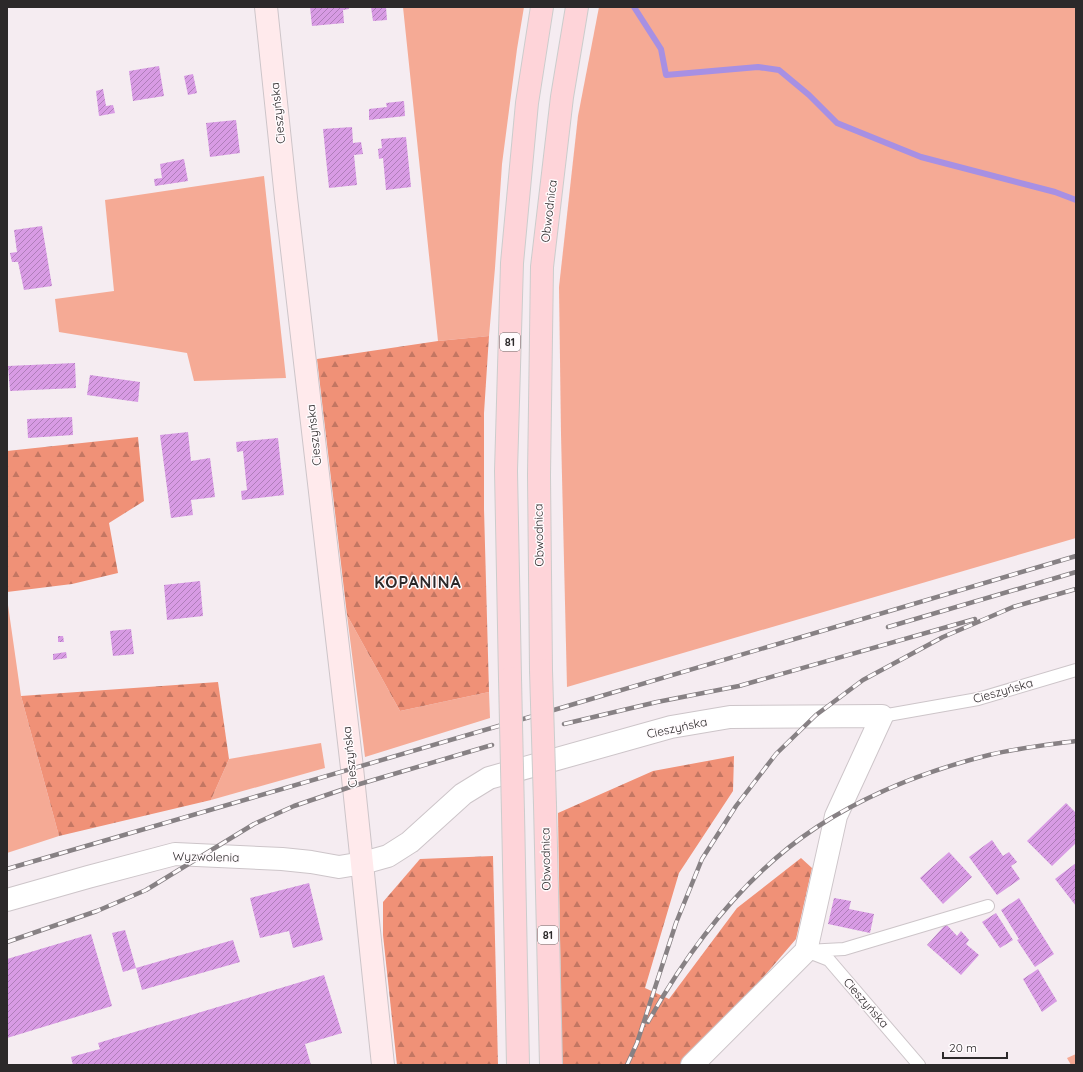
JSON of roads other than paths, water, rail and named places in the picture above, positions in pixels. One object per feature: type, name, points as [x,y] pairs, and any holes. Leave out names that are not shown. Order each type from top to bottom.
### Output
[{"type":"main road","name":"81","points":[[518,1065],[506,472],[512,262],[527,103],[542,7]]},
{"type":"main road","name":"Obwodnica","points":[[551,1065],[541,670],[539,475],[542,267],[562,97],[577,7]]},
{"type":"street","name":"Cieszyńska","points":[[266,7],[286,198],[363,864],[383,1065]]},
{"type":"street","name":"Cieszyńska","points":[[363,864],[388,856],[410,842],[463,794],[489,778],[671,727],[730,717],[882,716]]},
{"type":"street","points":[[692,1065],[806,951],[836,816],[882,716]]},
{"type":"street","name":"Wyzwolenia","points":[[7,900],[175,854],[282,859],[339,867],[363,864]]},
{"type":"lane","name":"Cieszyńska","points":[[882,716],[978,699],[1076,670]]},
{"type":"lane","points":[[806,951],[844,949],[988,906]]},
{"type":"lane","name":"Cieszyńska","points":[[806,951],[829,960],[919,1065]]},
{"type":"waterway","points":[[634,7],[661,49],[666,75],[758,67],[779,70],[809,95],[837,123],[921,157],[1055,192],[1076,200]]},
{"type":"railway","points":[[7,869],[1076,556]]},
{"type":"railway","points":[[888,627],[1076,572]]},
{"type":"railway","points":[[627,1065],[637,1043],[676,923],[702,859],[736,806],[776,754],[816,715],[863,680],[943,637],[1013,607],[1076,589]]},
{"type":"railway","points":[[564,724],[657,702],[739,686],[975,619]]},
{"type":"railway","points":[[648,1022],[682,967],[721,914],[766,867],[817,827],[878,793],[922,775],[967,761],[1000,753],[1076,741]]},
{"type":"railway","points":[[7,942],[97,911],[146,890],[254,824],[294,806],[353,786],[492,745]]},
{"type":"district","name":"KOPANINA","points":[[418,582]]}]
